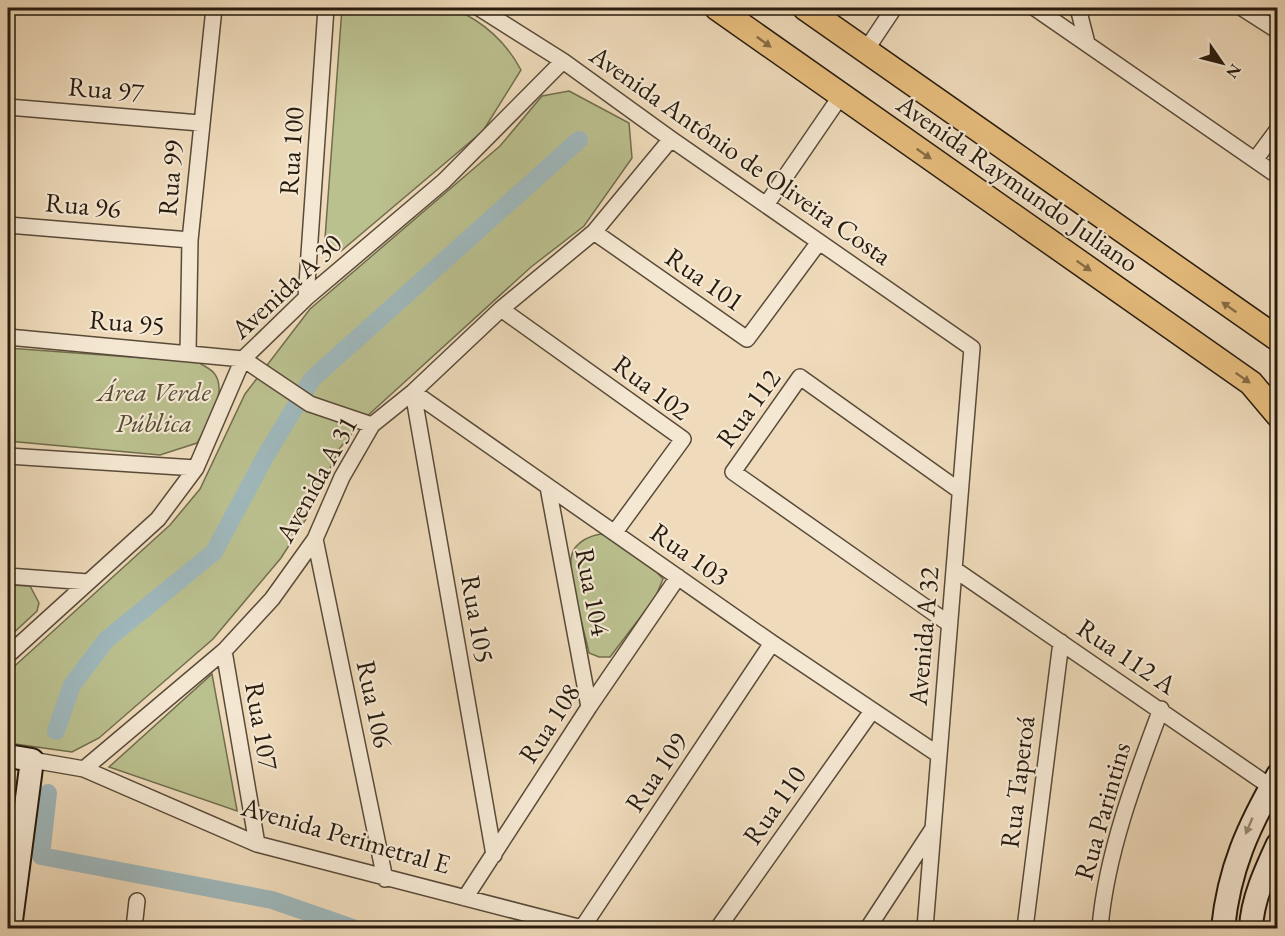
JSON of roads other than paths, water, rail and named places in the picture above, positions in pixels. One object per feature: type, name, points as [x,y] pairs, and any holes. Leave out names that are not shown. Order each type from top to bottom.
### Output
[{"type":"main road","name":"Avenida Raymundo Juliano","points":[[717,8],[840,97],[1251,383],[1278,415]]},
{"type":"main road","name":"Avenida Raymundo Juliano","points":[[805,8],[1278,339]]},
{"type":"street","name":"Rua 99","points":[[188,353],[190,240],[200,123],[214,8]]},
{"type":"street","name":"Rua 100","points":[[306,298],[326,8]]},
{"type":"street","name":"Avenida Antônio de Oliveira Costa","points":[[479,8],[563,61],[671,139],[972,348]]},
{"type":"street","points":[[866,50],[894,8]]},
{"type":"street","points":[[1035,8],[1278,176]]},
{"type":"street","points":[[1078,8],[1087,43]]},
{"type":"street","points":[[1242,8],[1278,31]]},
{"type":"street","name":"Avenida A 30","points":[[8,655],[158,519],[196,468],[243,359],[306,298],[444,181],[563,61]]},
{"type":"street","points":[[766,205],[840,97]]},
{"type":"street","name":"Rua 97","points":[[8,107],[200,123]]},
{"type":"street","points":[[1255,160],[1278,129]]},
{"type":"street","name":"Avenida A 31","points":[[84,769],[224,651],[272,598],[315,540],[342,477],[372,425],[413,392],[501,309],[594,232],[671,139]]},
{"type":"street","name":"Rua 96","points":[[8,225],[190,240]]},
{"type":"street","name":"Rua 101","points":[[594,232],[747,339],[819,242]]},
{"type":"street","name":"Rua 102","points":[[501,309],[683,439],[615,532]]},
{"type":"street","name":"Rua 95","points":[[8,337],[243,359]]},
{"type":"street","name":"Avenida A 32","points":[[925,928],[972,348]]},
{"type":"street","points":[[243,359],[310,404],[372,425]]},
{"type":"street","name":"Rua 112","points":[[948,623],[733,472],[800,376],[960,491]]},
{"type":"street","name":"Rua 103","points":[[413,392],[772,643],[939,756]]},
{"type":"street","name":"Rua 105","points":[[413,392],[494,855]]},
{"type":"street","points":[[8,456],[196,468]]},
{"type":"street","name":"Rua 104","points":[[548,487],[589,707]]},
{"type":"street","name":"Rua 106","points":[[315,540],[385,879]]},
{"type":"street","name":"Rua 112 A","points":[[954,569],[1161,709],[1274,781]]},
{"type":"street","points":[[8,576],[88,582]]},
{"type":"street","name":"Rua 108","points":[[465,898],[589,707],[678,577]]},
{"type":"street","name":"Rua Taperoá","points":[[1025,928],[1061,642]]},
{"type":"street","name":"Rua 109","points":[[582,928],[772,643]]},
{"type":"street","name":"Rua 107","points":[[224,651],[257,844]]},
{"type":"street","name":"Rua Parintins","points":[[1100,928],[1101,908],[1128,799],[1161,709]]},
{"type":"street","name":"Rua 110","points":[[718,928],[872,711]]},
{"type":"street","name":"Avenida Perimetral E","points":[[8,756],[84,769],[257,844],[385,879],[582,928]]},
{"type":"street","points":[[10,928],[12,873],[21,834],[32,760]]},
{"type":"street","points":[[1223,928],[1226,900],[1236,860],[1253,817],[1274,781]]},
{"type":"street","points":[[8,802],[21,834]]},
{"type":"street","points":[[868,928],[934,827]]},
{"type":"street","points":[[1251,928],[1251,918],[1264,876],[1278,844]]},
{"type":"street","points":[[134,928],[137,901]]},
{"type":"waterway","points":[[56,731],[72,685],[106,640],[214,552],[265,457],[312,379],[579,140]]},
{"type":"waterway","points":[[48,793],[41,856],[272,900],[353,928]]},
{"type":"park label","name":"Área Verde Pública","points":[[154,406]]}]
